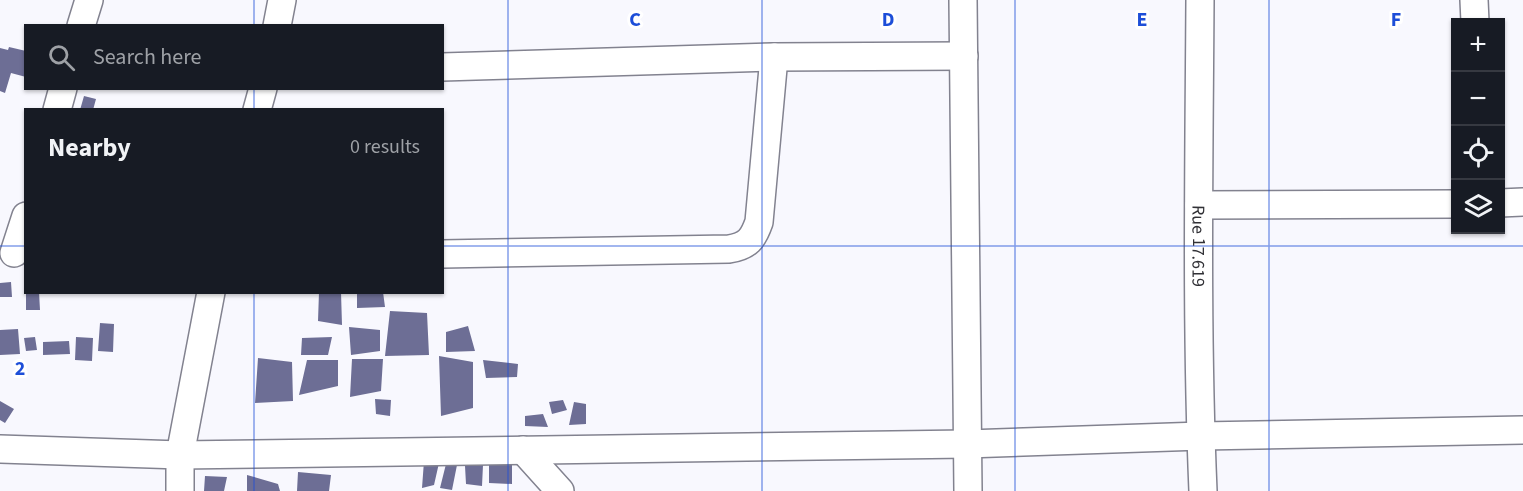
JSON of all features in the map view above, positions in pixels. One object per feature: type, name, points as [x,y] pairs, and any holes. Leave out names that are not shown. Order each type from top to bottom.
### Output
[{"type":"street","points":[[82,24],[89,0]]},
{"type":"street","points":[[277,24],[282,0]]},
{"type":"street","points":[[963,0],[968,491]]},
{"type":"street","name":"Rue 17.619","points":[[1200,0],[1199,205],[1203,491]]},
{"type":"street","points":[[1474,0],[1474,18]]},
{"type":"street","points":[[444,67],[774,57],[964,56]]},
{"type":"street","points":[[444,254],[740,247],[755,234],[759,222],[774,57]]},
{"type":"street","points":[[58,108],[62,90]]},
{"type":"street","points":[[258,108],[262,90]]},
{"type":"street","points":[[1505,203],[1523,202]]},
{"type":"street","points":[[1199,205],[1451,204]]},
{"type":"street","points":[[13,253],[24,222]]},
{"type":"street","points":[[180,491],[180,455],[211,294]]},
{"type":"street","points":[[0,448],[180,455],[967,444],[1201,436],[1523,430]]},
{"type":"street","points":[[523,450],[560,491]]},
{"type":"building","points":[[9,47],[24,51],[24,76],[11,73],[5,93],[0,91],[0,48],[8,50]]},
{"type":"building","points":[[84,96],[96,99],[94,108],[81,108]]},
{"type":"building","points":[[11,282],[12,297],[0,297],[0,283]]},
{"type":"building","points":[[26,294],[39,294],[40,310],[26,310]]},
{"type":"building","points":[[319,294],[341,294],[342,325],[318,321]]},
{"type":"building","points":[[357,294],[383,294],[385,307],[357,308]]},
{"type":"building","points":[[390,311],[427,313],[429,355],[385,356]]},
{"type":"building","points":[[100,323],[114,324],[113,352],[98,351]]},
{"type":"building","points":[[468,326],[475,351],[446,352],[446,332]]},
{"type":"building","points":[[349,327],[380,330],[380,351],[351,355]]},
{"type":"building","points":[[18,329],[20,354],[0,355],[0,330]]},
{"type":"building","points":[[35,337],[37,350],[26,351],[24,338]]},
{"type":"building","points":[[76,337],[93,338],[92,361],[75,360]]},
{"type":"building","points":[[332,337],[328,355],[301,355],[302,338]]},
{"type":"building","points":[[69,341],[70,354],[43,355],[43,342]]},
{"type":"building","points":[[439,356],[473,362],[473,408],[441,416]]},
{"type":"building","points":[[258,358],[292,362],[293,401],[255,403]]},
{"type":"building","points":[[352,359],[383,359],[381,391],[350,397]]},
{"type":"building","points":[[307,360],[338,360],[338,386],[299,395]]},
{"type":"building","points":[[483,360],[518,364],[517,377],[486,378]]},
{"type":"building","points":[[375,399],[391,400],[390,416],[376,414]]},
{"type":"building","points":[[563,400],[567,410],[552,414],[549,402]]},
{"type":"building","points":[[0,401],[14,409],[5,423],[0,420]]},
{"type":"building","points":[[574,402],[586,404],[586,424],[569,425]]},
{"type":"building","points":[[543,414],[548,427],[525,426],[525,416]]},
{"type":"building","points":[[424,461],[439,463],[434,485],[422,488]]},
{"type":"building","points":[[489,463],[512,463],[512,484],[489,483]]},
{"type":"building","points":[[446,464],[457,465],[452,490],[440,488]]},
{"type":"building","points":[[483,465],[482,486],[466,484],[465,466]]},
{"type":"building","points":[[298,472],[331,475],[329,491],[297,491]]},
{"type":"building","points":[[247,475],[278,484],[280,491],[247,491]]},
{"type":"building","points":[[205,476],[227,477],[224,491],[204,491]]}]
